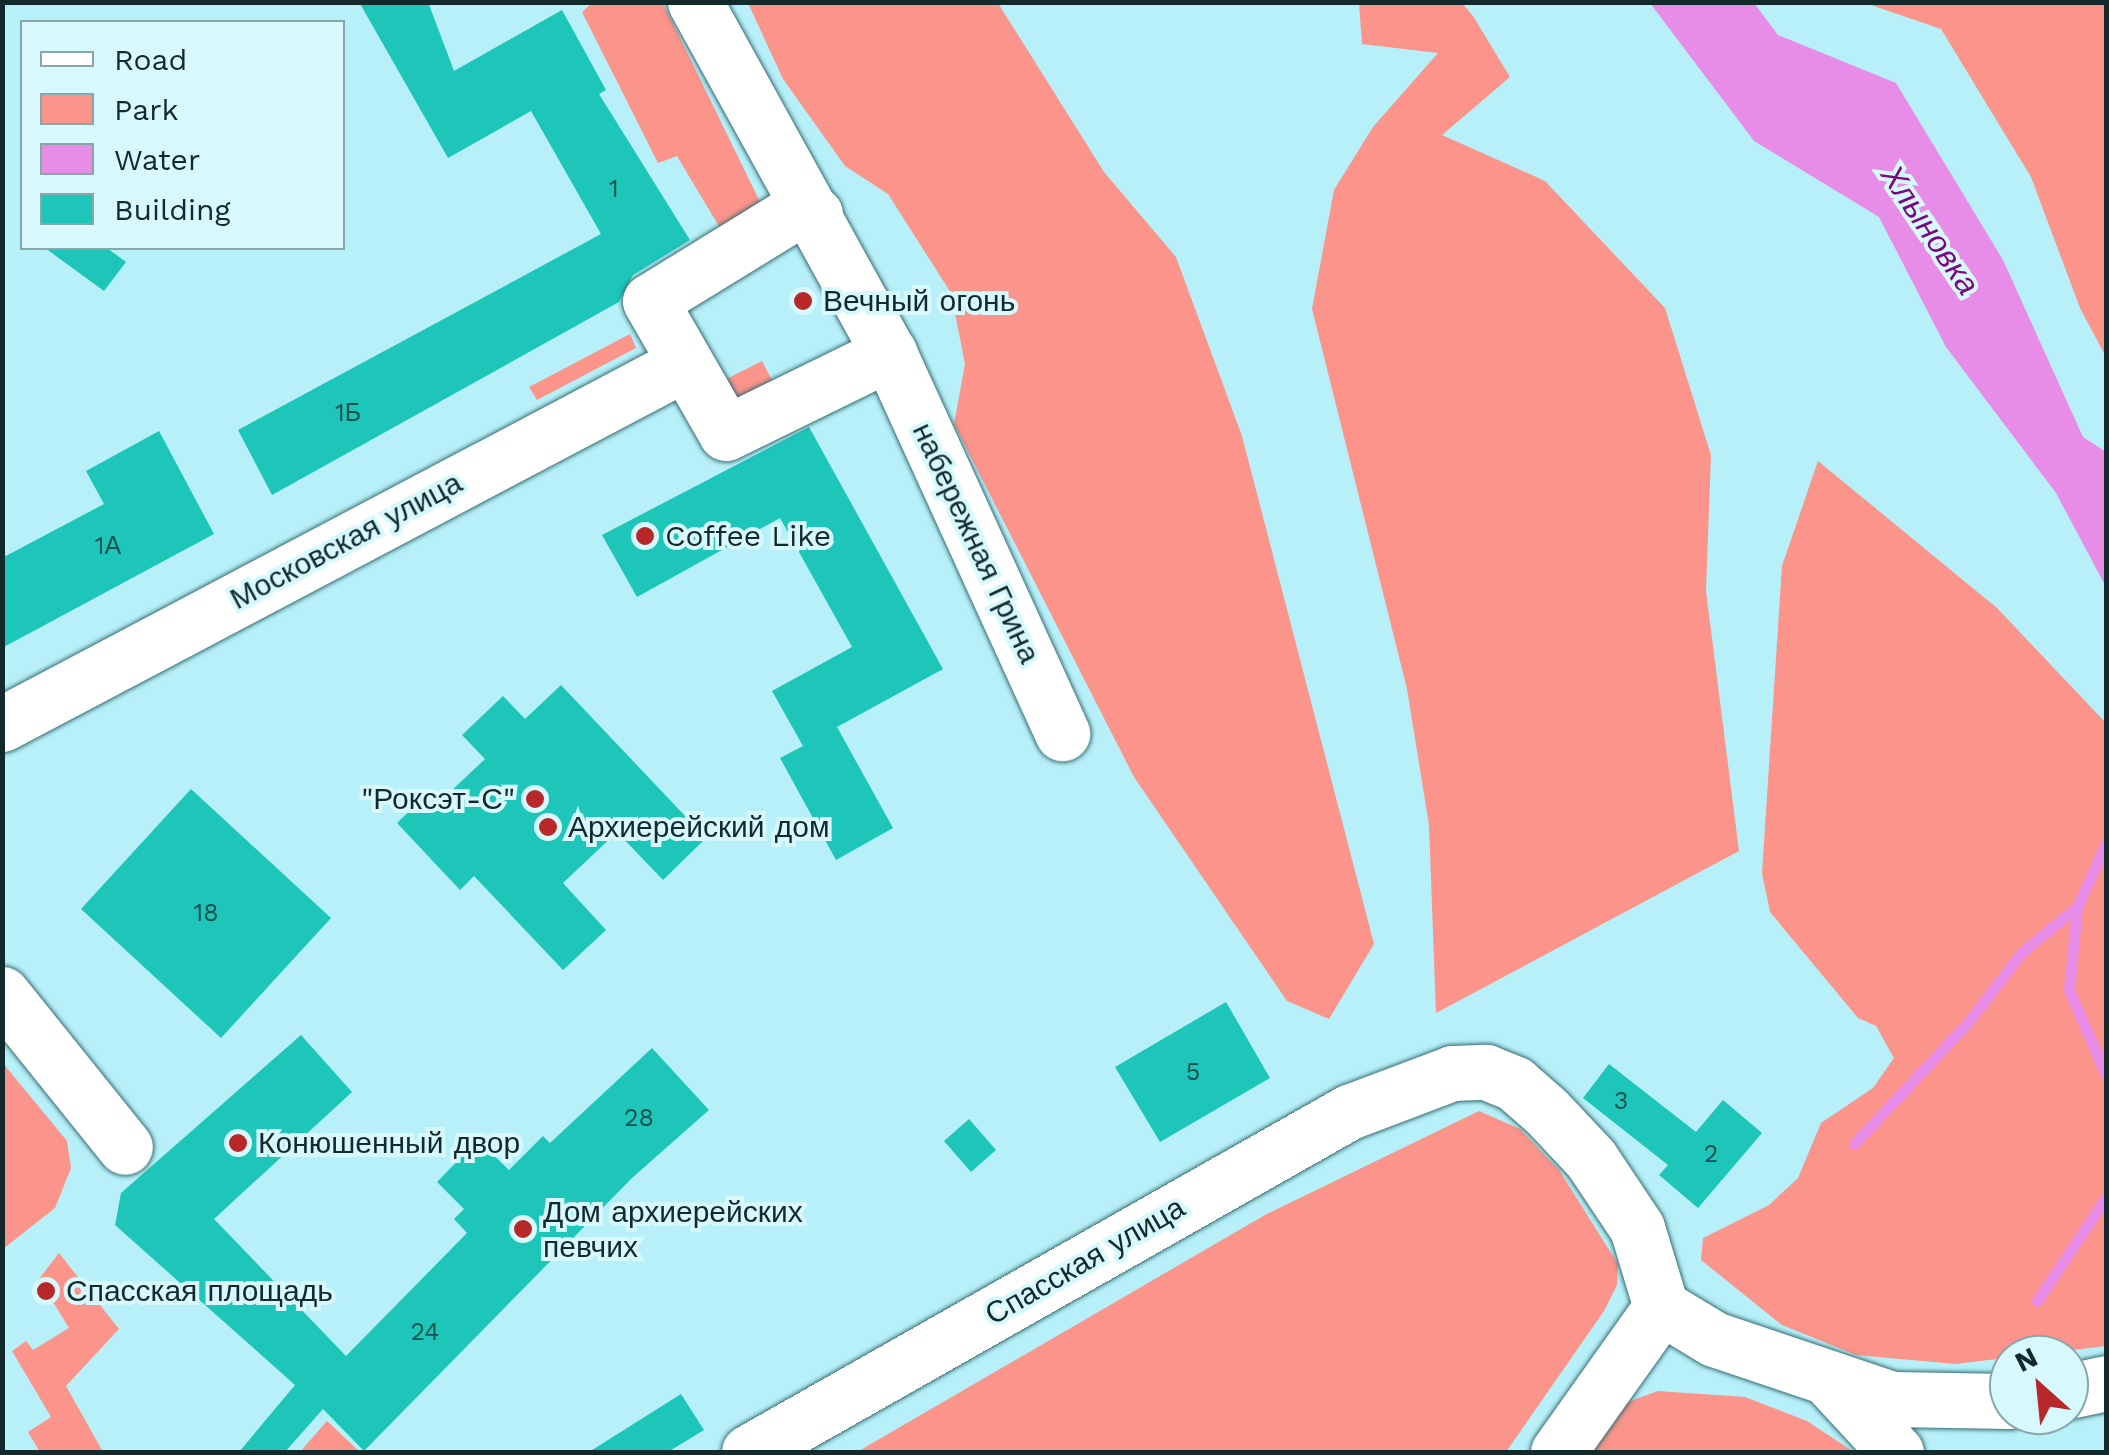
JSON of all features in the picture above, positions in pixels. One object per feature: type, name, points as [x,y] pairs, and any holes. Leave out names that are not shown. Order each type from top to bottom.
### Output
[{"type":"street","points":[[695,2],[815,214],[790,215],[650,301],[726,433],[889,353]]},
{"type":"street","name":"набережная Грина","points":[[815,214],[889,353],[1062,733]]},
{"type":"street","name":"Московская улица","points":[[2,724],[676,368],[692,376]]},
{"type":"street","points":[[2,994],[125,1147]]},
{"type":"street","name":"Спасская улица","points":[[749,1452],[1349,1112],[1426,1078],[1486,1072],[1515,1084],[1546,1111],[1591,1159],[1637,1228],[1661,1307]]},
{"type":"street","points":[[1558,1452],[1661,1307],[1714,1339],[1832,1383],[1892,1398],[1989,1400]]},
{"type":"street","points":[[1832,1383],[1896,1452]]},
{"type":"green space","points":[[592,3],[663,3],[763,208],[723,233],[677,156],[658,163],[582,12]]},
{"type":"green space","points":[[748,3],[998,3],[1104,172],[1176,257],[1242,436],[1374,944],[1329,1019],[1287,1001],[1134,777],[954,424],[965,364],[951,293],[888,194],[845,166],[783,79]]},
{"type":"green space","points":[[1359,3],[1462,3],[1473,16],[1510,77],[1442,135],[1545,181],[1665,308],[1711,455],[1706,591],[1739,851],[1436,1013],[1429,825],[1407,689],[1312,309],[1334,190],[1373,127],[1438,53],[1362,44]]},
{"type":"green space","points":[[1865,3],[2106,3],[2106,357],[2080,308],[2031,177],[1941,29]]},
{"type":"green space","points":[[630,334],[636,348],[537,400],[529,387]]},
{"type":"green space","points":[[762,361],[775,386],[721,412],[707,389]]},
{"type":"green space","points":[[1818,461],[1997,608],[2106,723],[2106,1346],[2089,1348],[2089,1335],[1989,1335],[1989,1360],[1955,1364],[1856,1355],[1782,1325],[1701,1260],[1703,1238],[1769,1205],[1798,1178],[1821,1123],[1873,1088],[1894,1058],[1876,1026],[1858,1018],[1770,912],[1762,873],[1782,566]]},
{"type":"green space","points":[[2,1062],[67,1141],[71,1168],[55,1208],[3,1249]]},
{"type":"green space","points":[[1479,1111],[1520,1129],[1559,1170],[1618,1264],[1617,1285],[1604,1311],[1506,1452],[857,1452],[1265,1215]]},
{"type":"green space","points":[[59,1253],[119,1329],[66,1386],[103,1452],[40,1452],[28,1432],[51,1417],[12,1351],[26,1341],[33,1350],[69,1328],[39,1279]]},
{"type":"green space","points":[[1658,1391],[1745,1397],[1807,1421],[1854,1452],[1581,1452],[1611,1408]]},
{"type":"green space","points":[[327,1421],[360,1452],[300,1452]]},
{"type":"water","name":"Хлыновка","points":[[1650,3],[1754,3],[1778,35],[1896,83],[2003,260],[2083,437],[2106,452],[2106,587],[2056,493],[1946,347],[1879,217],[1754,141]]},
{"type":"building","points":[[359,2],[428,2],[454,71],[562,10],[606,90],[599,94],[690,240],[633,275],[619,302],[272,495],[238,430],[601,234],[531,111],[448,158]]},
{"type":"building","points":[[48,250],[110,250],[126,262],[104,291]]},
{"type":"building","points":[[809,427],[943,669],[837,727],[893,828],[836,860],[780,758],[803,746],[772,691],[852,647],[780,518],[637,597],[602,535]]},
{"type":"building","points":[[159,431],[214,534],[2,648],[2,558],[104,504],[86,471]]},
{"type":"building","name":"Архиерейский дом","points":[[561,685],[706,838],[663,880],[617,832],[563,883],[606,930],[563,970],[474,876],[460,890],[397,823],[422,799],[432,809],[485,759],[462,735],[503,696],[525,719]]},
{"type":"building","points":[[191,789],[331,918],[221,1038],[81,909]]},
{"type":"building","points":[[1226,1002],[1270,1078],[1160,1142],[1115,1067]]},
{"type":"building","points":[[301,1035],[352,1092],[214,1219],[346,1356],[467,1233],[454,1219],[464,1209],[437,1182],[478,1140],[509,1170],[543,1136],[550,1143],[652,1048],[709,1110],[632,1178],[364,1451],[323,1409],[285,1452],[239,1452],[295,1385],[115,1225],[121,1193]]},
{"type":"building","points":[[1609,1064],[1696,1132],[1723,1100],[1762,1133],[1698,1208],[1659,1175],[1668,1165],[1583,1098]]},
{"type":"building","points":[[969,1119],[996,1150],[971,1172],[944,1141]]},
{"type":"building","points":[[681,1394],[704,1430],[668,1452],[589,1452]]},
{"type":"waterway","points":[[2106,843],[2077,907],[2069,990],[2106,1075]]},
{"type":"waterway","points":[[1854,1144],[1969,1021],[2022,952],[2077,907]]},
{"type":"waterway","points":[[2037,1301],[2106,1197]]},
{"type":"place","name":"Вечный огонь","points":[[803,301]]},
{"type":"place","name":"Coffee Like","points":[[645,536]]},
{"type":"place","name":"\"Роксэт-С\"","points":[[535,799]]},
{"type":"place","name":"Архиерейский дом","points":[[548,827]]},
{"type":"place","name":"Конюшенный двор","points":[[238,1143]]},
{"type":"place","name":"Дом архиерейских певчих","points":[[523,1229]]},
{"type":"place","name":"Спасская площадь","points":[[46,1291]]}]
